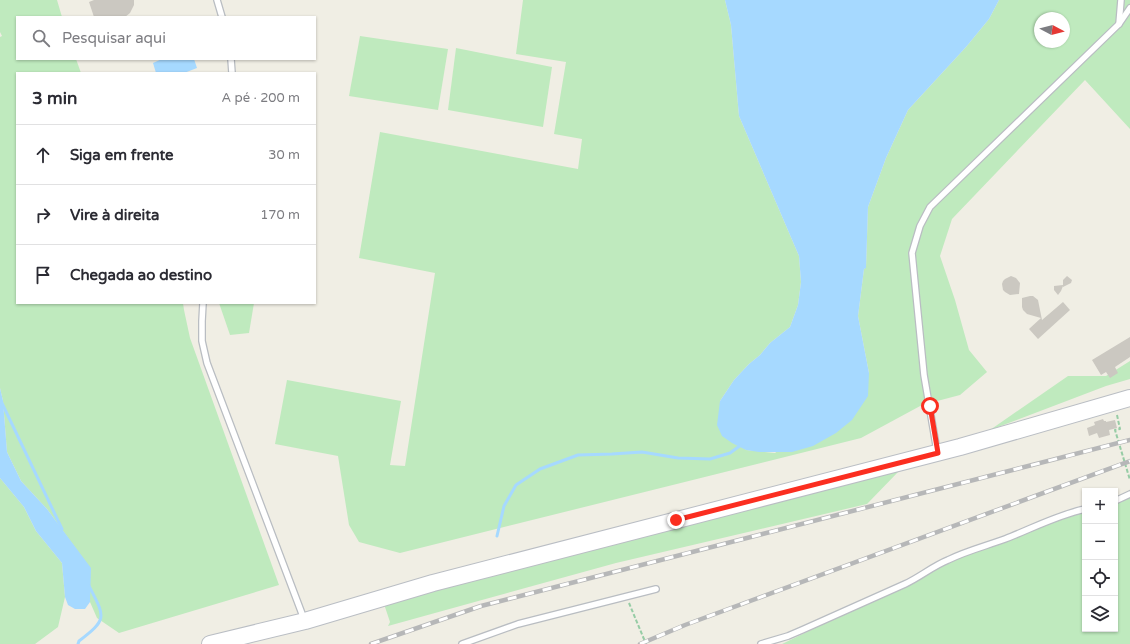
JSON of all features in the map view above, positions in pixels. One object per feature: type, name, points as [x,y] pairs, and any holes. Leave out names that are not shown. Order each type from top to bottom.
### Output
[{"type":"street","points":[[210,644],[305,621],[433,583],[938,453],[1130,398]]},
{"type":"lane","points":[[217,0],[222,16]]},
{"type":"lane","points":[[1119,24],[1121,0]]},
{"type":"lane","points":[[938,453],[924,375],[912,253],[920,226],[930,207],[1119,24],[1130,8]]},
{"type":"lane","points":[[231,60],[232,72]]},
{"type":"lane","points":[[203,304],[202,341],[207,363],[305,621]]},
{"type":"lane","points":[[1118,500],[1130,494]]},
{"type":"lane","points":[[761,644],[788,636],[914,580],[951,558],[1082,510]]},
{"type":"lane","points":[[462,644],[518,624],[656,589]]},
{"type":"path","points":[[1113,402],[1120,429],[1116,430],[1130,480]]},
{"type":"path","points":[[626,596],[646,644]]},
{"type":"green space","points":[[0,0],[57,0],[62,16],[16,16],[16,60],[76,60],[81,72],[16,72],[16,304],[183,304],[190,338],[279,585],[119,633],[97,618],[90,602],[90,568],[47,509],[21,481],[7,452],[3,401],[0,388],[0,37],[2,36],[0,32]]},
{"type":"green space","points":[[523,0],[725,0],[731,25],[739,116],[799,256],[801,282],[798,305],[790,327],[770,343],[760,355],[749,364],[734,380],[720,401],[746,450],[775,453],[869,373],[858,316],[864,269],[866,267],[868,207],[886,158],[908,110],[966,47],[989,19],[999,0],[1130,0],[1130,129],[1085,80],[952,219],[940,256],[955,300],[969,350],[987,372],[960,395],[922,405],[861,438],[400,553],[359,542],[349,525],[338,456],[275,444],[287,380],[401,401],[390,465],[405,466],[435,273],[359,258],[380,132],[578,169],[582,139],[554,134],[566,62],[516,54]]},
{"type":"green space","points":[[360,36],[448,49],[438,110],[349,96]]},
{"type":"green space","points":[[456,48],[552,67],[543,127],[448,110]]},
{"type":"green space","points":[[219,304],[254,304],[249,333],[230,335]]},
{"type":"green space","points":[[1130,361],[1130,379],[1106,386],[990,430],[1068,376],[1106,376]]},
{"type":"green space","points":[[899,471],[867,504],[616,563],[388,626],[390,622],[382,598]]},
{"type":"green space","points":[[0,478],[24,507],[36,531],[62,563],[65,597],[58,627],[35,644],[0,644]]},
{"type":"green space","points":[[1130,492],[1130,644],[782,644],[964,556],[1082,510],[1082,632],[1118,632],[1118,497]]},
{"type":"water","points":[[725,0],[999,0],[989,19],[966,47],[908,110],[886,158],[868,207],[866,268],[864,269],[858,316],[869,373],[868,396],[852,420],[836,433],[813,446],[792,452],[759,452],[746,450],[722,436],[717,425],[720,401],[734,380],[760,355],[770,343],[790,327],[798,305],[801,282],[799,256],[739,116],[731,25]]},
{"type":"water","points":[[160,60],[194,60],[197,68],[187,72],[156,72],[153,63]]},
{"type":"water","points":[[0,388],[3,401],[7,452],[21,481],[47,509],[91,568],[90,602],[85,609],[75,609],[68,605],[65,597],[62,563],[36,531],[24,507],[0,478]]},
{"type":"building","points":[[94,0],[134,0],[134,5],[130,13],[126,16],[94,16],[89,2]]},
{"type":"building","points":[[1011,276],[1016,278],[1020,283],[1019,294],[1010,295],[1003,290],[1003,281]]},
{"type":"building","points":[[1067,276],[1072,280],[1071,283],[1063,286],[1058,295],[1054,290],[1054,286],[1063,285],[1063,280]]},
{"type":"building","points":[[1033,296],[1038,300],[1042,320],[1063,302],[1070,310],[1038,339],[1029,329],[1041,318],[1027,314],[1022,307],[1022,298]]},
{"type":"building","points":[[1130,337],[1130,357],[1115,367],[1118,373],[1110,378],[1106,372],[1101,375],[1092,360]]},
{"type":"building","points":[[1103,419],[1106,422],[1115,420],[1117,428],[1109,430],[1110,435],[1099,438],[1097,433],[1089,436],[1087,428],[1095,425],[1094,422]]},
{"type":"waterway","points":[[0,399],[62,529]]},
{"type":"waterway","points":[[497,536],[504,506],[516,485],[540,469],[578,455],[642,452],[678,458],[710,459],[730,453],[741,445]]},
{"type":"waterway","points":[[78,644],[79,641],[95,627],[101,617],[101,611],[89,586]]},
{"type":"railway","points":[[371,644],[481,606],[1130,440]]},
{"type":"railway","points":[[640,644],[685,625],[1130,461]]},
{"type":"route","points":[[676,520],[938,453],[930,406]]}]
